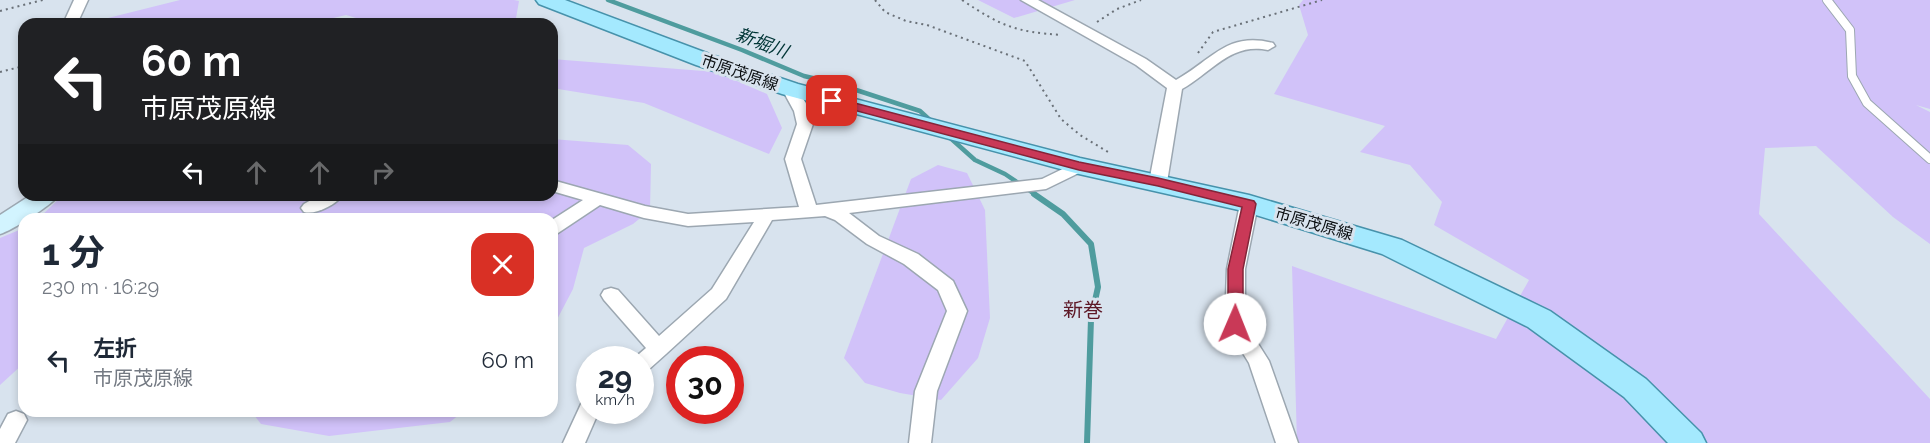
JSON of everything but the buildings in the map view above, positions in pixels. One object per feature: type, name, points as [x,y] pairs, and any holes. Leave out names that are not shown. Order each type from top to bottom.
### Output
[{"type":"main road","name":"市原茂原線","points":[[546,0],[704,60],[790,89],[1079,166],[1249,204],[1392,248],[1539,319],[1635,388],[1689,443]]},
{"type":"street","points":[[73,18],[81,0]]},
{"type":"street","points":[[1028,0],[1141,62],[1175,87]]},
{"type":"street","points":[[1175,87],[1190,80],[1215,58],[1244,43],[1258,42],[1268,46]]},
{"type":"street","points":[[1158,182],[1175,87]]},
{"type":"street","points":[[790,89],[802,111],[805,124],[794,159],[798,179],[818,211],[841,216],[873,240],[911,259],[946,286],[957,311],[926,391],[920,443]]},
{"type":"street","points":[[558,187],[644,212],[688,220],[818,211],[1046,184],[1079,166]]},
{"type":"street","points":[[558,225],[596,199]]},
{"type":"street","points":[[20,213],[38,201]]},
{"type":"street","points":[[310,208],[323,201]]},
{"type":"street","points":[[1249,204],[1236,269],[1235,324],[1259,361],[1287,443]]},
{"type":"street","points":[[0,226],[18,214]]},
{"type":"street","points":[[654,353],[719,294],[766,216]]},
{"type":"street","points":[[610,296],[659,349]]},
{"type":"street","points":[[4,443],[16,420]]},
{"type":"street","points":[[574,443],[583,424]]},
{"type":"lane","points":[[1827,0],[1850,30],[1852,76],[1867,104],[1930,159]]},
{"type":"path","points":[[0,11],[43,0]]},
{"type":"path","points":[[875,0],[885,12],[906,21],[927,25],[1025,60],[1033,69],[1056,114],[1077,135],[1108,152],[1111,172]]},
{"type":"path","points":[[963,0],[994,21],[1026,33],[1069,36]]},
{"type":"path","points":[[1086,33],[1102,17],[1140,0]]},
{"type":"path","points":[[0,72],[18,68]]},
{"type":"shaded area","points":[[180,0],[519,1],[516,18],[356,18],[346,15],[333,18],[108,18]]},
{"type":"shaded area","points":[[978,0],[1075,0],[1014,18]]},
{"type":"shaded area","points":[[1303,0],[1930,0],[1930,109],[1916,105],[1930,112],[1930,244],[1893,217],[1816,146],[1765,148],[1759,214],[1930,399],[1930,443],[1297,443],[1292,266],[1496,339],[1529,280],[1434,225],[1442,202],[1410,165],[1360,152],[1385,126],[1274,94],[1308,35],[1299,5]]},
{"type":"shaded area","points":[[558,59],[716,72],[767,94],[782,128],[769,154],[644,103],[558,89]]},
{"type":"shaded area","points":[[558,139],[628,145],[651,164],[650,210],[633,224],[584,248],[573,289],[558,318],[558,213],[44,213],[57,201],[558,201]]},
{"type":"shaded area","points":[[938,165],[967,173],[985,210],[990,318],[978,358],[941,400],[900,393],[865,383],[844,358],[911,179]]},
{"type":"shaded area","points":[[18,230],[18,368],[0,385],[0,238]]},
{"type":"shaded area","points":[[256,417],[456,417],[450,422],[329,436],[261,424]]},
{"type":"waterway","name":"新堀川","points":[[608,0],[742,50],[804,76],[838,84],[920,111],[931,121]]},
{"type":"waterway","name":"新堀川","points":[[947,135],[975,160],[1005,174],[1036,195]]},
{"type":"waterway","name":"新堀川","points":[[1034,194],[1063,214],[1091,244],[1098,287],[1091,319],[1087,443]]},
{"type":"district","name":"新巻","points":[[1083,310]]},
{"type":"route","points":[[832,101],[1079,166],[1249,204],[1236,269],[1235,324]]}]
